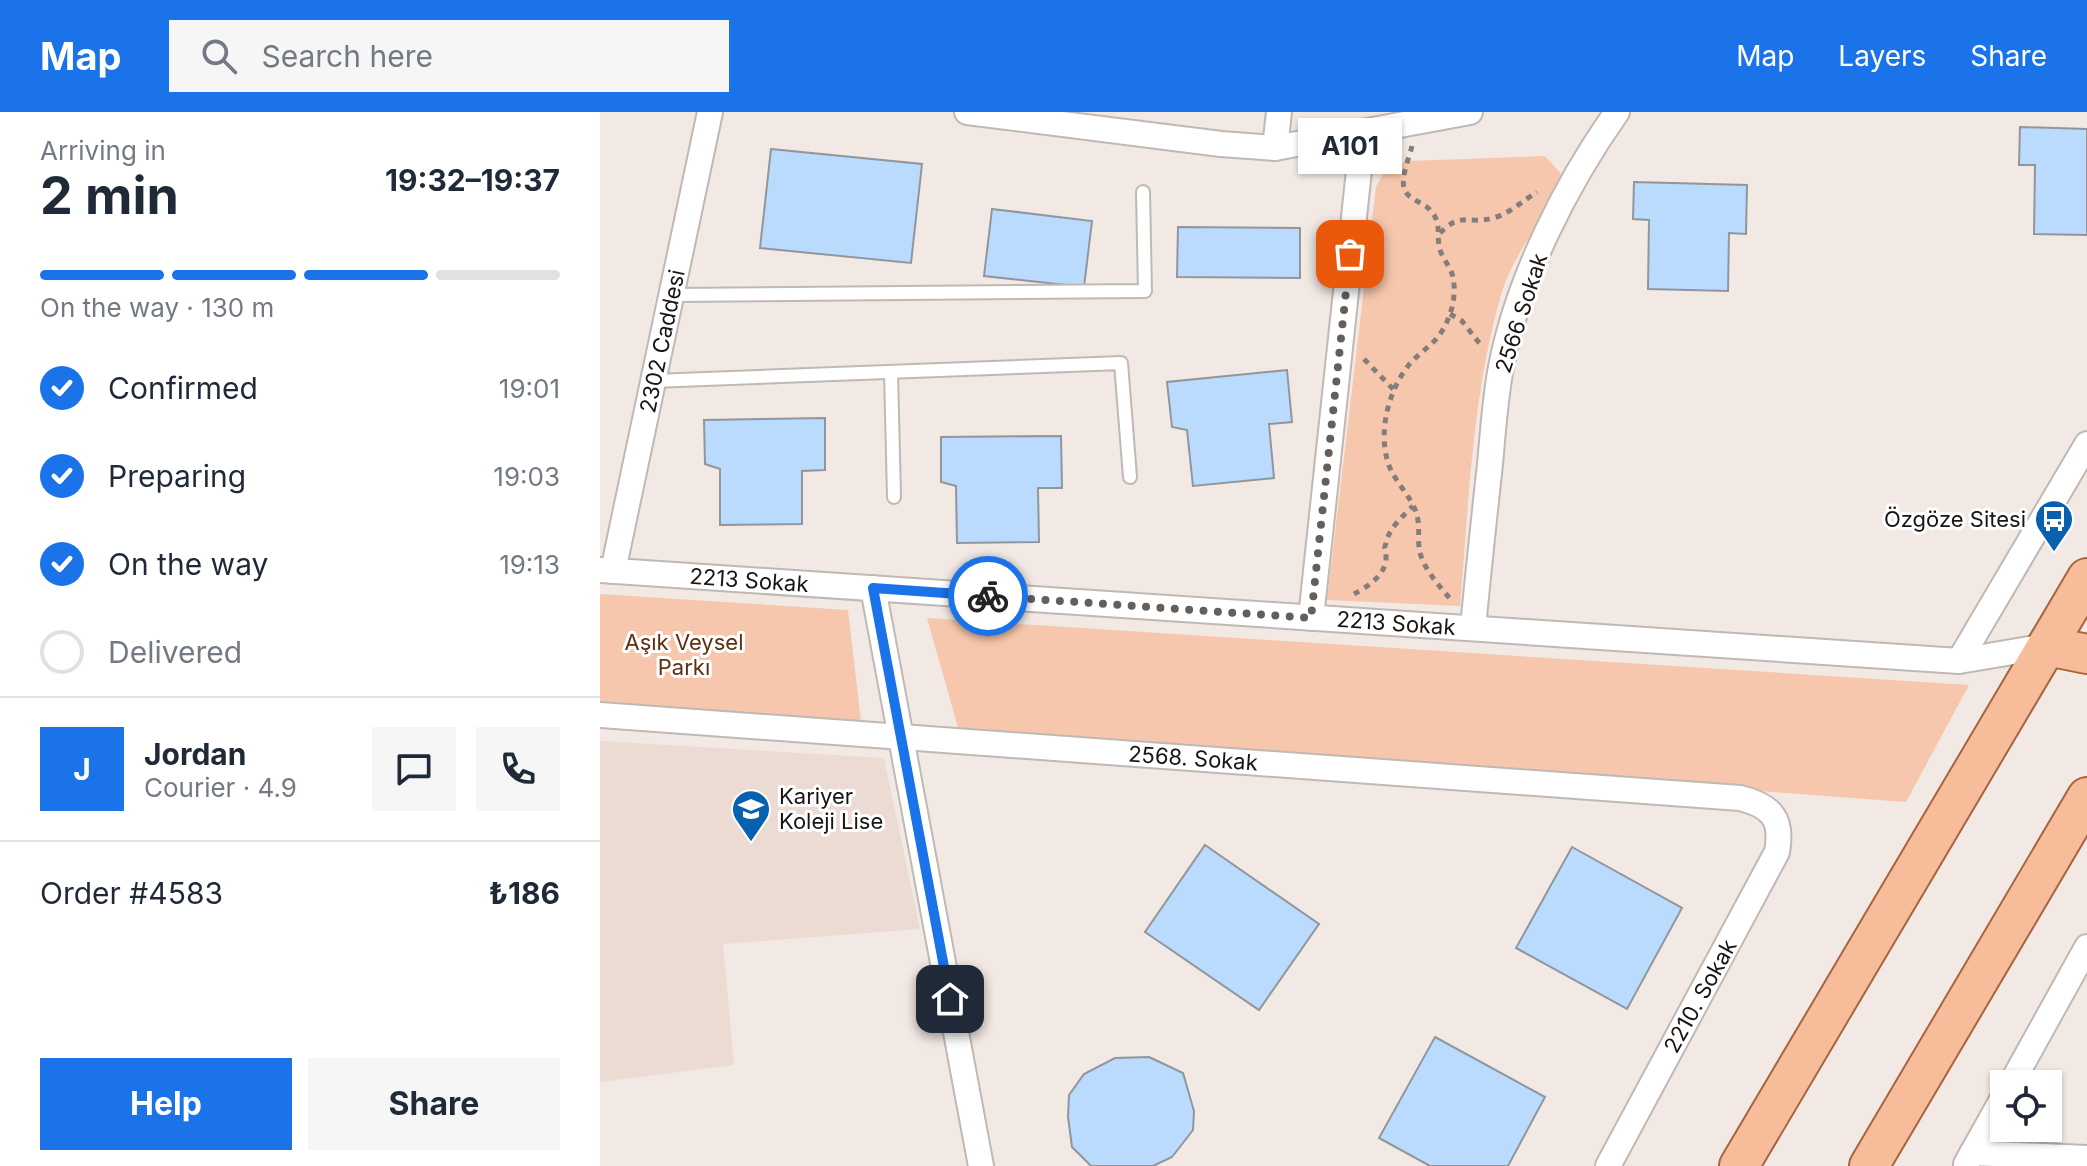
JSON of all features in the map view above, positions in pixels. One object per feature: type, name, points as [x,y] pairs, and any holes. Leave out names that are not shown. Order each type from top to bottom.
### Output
[{"type":"main road","points":[[1739,1166],[2087,578]]},
{"type":"main road","points":[[2047,646],[2087,654]]},
{"type":"main road","points":[[1869,1166],[2087,797]]},
{"type":"street","name":"2302 Caddesi","points":[[606,570],[653,381],[710,112]]},
{"type":"street","points":[[967,112],[1275,148],[1470,112]]},
{"type":"street","points":[[1275,148],[1279,112]]},
{"type":"street","name":"2566 Sokak","points":[[1473,628],[1501,365],[1522,293],[1541,246],[1570,189],[1617,112]]},
{"type":"street","points":[[1311,618],[1363,133]]},
{"type":"street","points":[[1959,661],[2087,444]]},
{"type":"street","name":"2213 Sokak","points":[[606,570],[1959,661],[2047,646]]},
{"type":"street","points":[[873,588],[981,1166]]},
{"type":"street","name":"2568. Sokak","points":[[600,715],[1740,798],[1756,802],[1770,811],[1777,822]]},
{"type":"street","name":"2210. Sokak","points":[[1608,1166],[1771,866],[1780,835],[1777,822]]},
{"type":"street","points":[[2019,1070],[2087,947]]},
{"type":"street","points":[[1990,1122],[1969,1160],[2087,1158]]},
{"type":"lane","points":[[671,295],[1145,291],[1143,192]]},
{"type":"lane","points":[[653,381],[1121,363],[1130,477]]},
{"type":"lane","points":[[891,372],[894,497]]},
{"type":"path","points":[[1418,122],[1403,183],[1411,199],[1433,212],[1439,245],[1451,266],[1455,286],[1450,314],[1433,343],[1408,366],[1394,390],[1385,429],[1386,458],[1418,519],[1420,553],[1428,571],[1473,628]]},
{"type":"path","points":[[1439,234],[1451,222],[1461,218],[1483,220],[1502,214],[1545,188],[1570,189]]},
{"type":"path","points":[[1450,314],[1462,321],[1485,351],[1501,365]]},
{"type":"path","points":[[1340,345],[1364,359],[1394,390]]},
{"type":"path","points":[[1311,618],[1376,579],[1387,558],[1384,547],[1386,539],[1413,506]]},
{"type":"shaded area","name":"Kariyer Koleji Lise","points":[[600,741],[884,758],[920,929],[723,944],[734,1065],[600,1082]]},
{"type":"green space","points":[[1545,156],[1562,175],[1506,279],[1491,333],[1473,449],[1460,606],[1327,600],[1376,187],[1386,168],[1409,161]]},
{"type":"green space","name":"Aşık Veysel Parkı","points":[[600,594],[848,610],[861,721],[600,706]]},
{"type":"green space","points":[[927,618],[1969,685],[1906,802],[959,731]]},
{"type":"building","points":[[2020,127],[2087,129],[2087,235],[2034,234],[2035,165],[2019,165]]},
{"type":"building","points":[[771,149],[922,164],[911,263],[760,248]]},
{"type":"building","points":[[1634,182],[1747,185],[1746,234],[1729,233],[1728,291],[1648,289],[1649,220],[1633,219]]},
{"type":"building","points":[[992,209],[1092,221],[1084,287],[984,276]]},
{"type":"building","points":[[1178,227],[1300,228],[1300,278],[1177,277]]},
{"type":"building","points":[[1287,370],[1292,422],[1269,424],[1274,478],[1193,486],[1187,430],[1172,427],[1167,382]]},
{"type":"building","points":[[825,418],[825,470],[802,471],[802,524],[720,525],[720,469],[705,464],[704,420]]},
{"type":"building","points":[[1061,436],[1062,488],[1038,488],[1039,542],[957,543],[956,486],[941,482],[941,437]]},
{"type":"building","points":[[1205,845],[1319,924],[1259,1010],[1145,932]]},
{"type":"building","points":[[1572,847],[1682,908],[1627,1009],[1516,948]]},
{"type":"building","points":[[1435,1037],[1545,1097],[1508,1166],[1430,1166],[1379,1138]]},
{"type":"building","points":[[1149,1057],[1183,1073],[1194,1111],[1193,1130],[1172,1157],[1153,1166],[1091,1166],[1072,1147],[1069,1095],[1084,1074],[1115,1058]]},
{"type":"way so far","points":[[988,596],[1311,618],[1350,254]]},
{"type":"place","name":"A101","points":[[1350,254]]},
{"type":"place","name":"Özgöze Sitesi","points":[[2054,553]]},
{"type":"place","name":"Kariyer Koleji Lise","points":[[751,843]]},
{"type":"route","points":[[950,999],[873,588],[988,596]]}]
